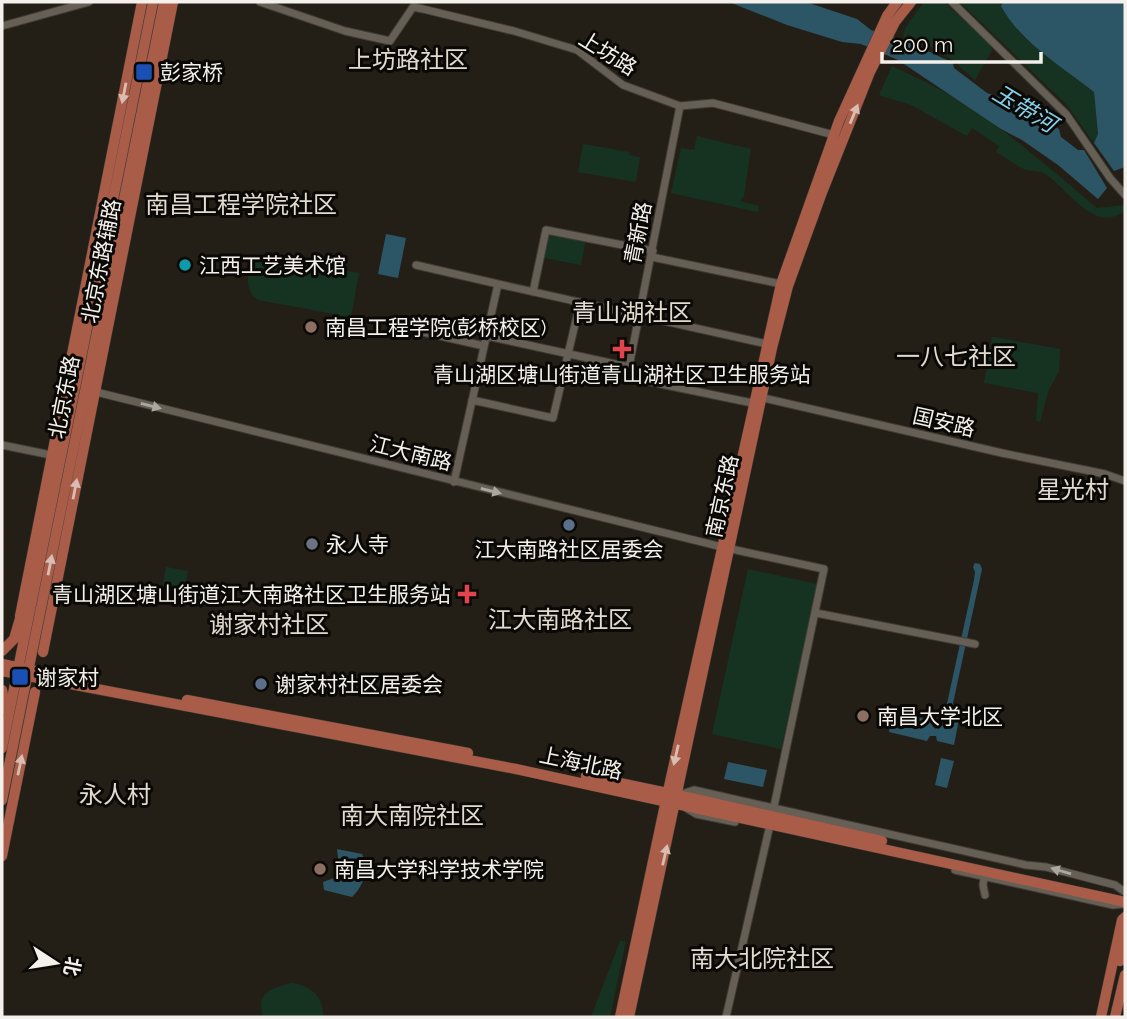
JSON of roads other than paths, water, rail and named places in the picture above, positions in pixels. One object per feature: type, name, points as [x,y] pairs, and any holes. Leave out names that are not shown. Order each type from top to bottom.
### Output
[{"type":"main road","name":"北京东路辅路","points":[[20,616],[56,456],[142,2]]},
{"type":"main road","name":"北京东路","points":[[2,800],[18,717],[22,672],[56,456],[153,2]]},
{"type":"main road","name":"北京东路","points":[[2,748],[7,720],[39,618],[90,391],[164,2]]},
{"type":"main road","name":"北京东路辅路","points":[[43,652],[90,391],[173,2]]},
{"type":"main road","name":"南京东路","points":[[758,400],[766,344],[781,284],[834,135],[897,2]]},
{"type":"main road","name":"南京东路","points":[[884,32],[911,2]]},
{"type":"main road","name":"南京东路","points":[[620,1017],[672,797],[758,400],[788,286],[874,54]]},
{"type":"main road","points":[[2,651],[14,639],[20,616],[33,597]]},
{"type":"main road","points":[[18,717],[35,692],[62,680],[48,666],[43,652],[39,618]]},
{"type":"main road","points":[[2,664],[22,672]]},
{"type":"main road","points":[[2,671],[22,672]]},
{"type":"main road","name":"上海北路","points":[[22,672],[672,797],[1125,893]]},
{"type":"main road","points":[[2,692],[7,720]]},
{"type":"main road","points":[[2,856],[35,692]]},
{"type":"main road","name":"南京东路","points":[[629,1017],[672,797]]},
{"type":"main road","name":"上海北路","points":[[772,819],[985,873],[1125,903]]},
{"type":"main road","points":[[1101,1017],[1122,920],[1125,917]]},
{"type":"main road","points":[[1107,1017],[1125,938]]},
{"type":"main road","points":[[1115,1017],[1125,975]]},
{"type":"main road","points":[[1121,1017],[1125,997]]},
{"type":"street","points":[[2,26],[89,2]]},
{"type":"street","name":"上坊路","points":[[260,2],[345,30],[390,41],[413,7],[514,31],[577,50],[623,85],[680,106],[713,103],[834,135]]},
{"type":"street","points":[[952,2],[1066,114],[1106,173],[1125,195]]},
{"type":"street","name":"青新路","points":[[629,367],[680,106]]},
{"type":"street","points":[[533,292],[546,230],[781,284]]},
{"type":"street","points":[[416,265],[766,344]]},
{"type":"street","points":[[454,482],[498,284]]},
{"type":"street","points":[[472,400],[553,418],[580,303]]},
{"type":"street","points":[[414,330],[484,346]]},
{"type":"street","points":[[486,335],[629,367]]},
{"type":"street","name":"国安路","points":[[629,367],[627,377],[758,400],[1105,474],[1125,481]]},
{"type":"street","name":"江大南路","points":[[90,391],[726,548],[824,569],[816,613]]},
{"type":"street","points":[[2,445],[56,456]]},
{"type":"street","points":[[726,1017],[816,613],[968,642]]},
{"type":"street","points":[[672,797],[694,790],[772,819]]},
{"type":"street","points":[[985,873],[985,895]]},
{"type":"water","points":[[729,2],[806,2],[857,19],[871,30],[911,43],[953,63],[954,68],[987,93],[1005,99],[1059,129],[1061,137],[1078,150],[1084,150],[1107,188],[1098,199],[1058,165],[898,60],[861,44],[842,42],[787,25]]},
{"type":"water","points":[[1003,2],[1125,2],[1125,167],[1114,171],[1094,143],[1098,134],[1094,92],[1019,32],[1001,6]]},
{"type":"water","points":[[386,234],[406,238],[398,278],[378,274]]},
{"type":"water","points":[[975,563],[980,564],[982,569],[952,708],[949,711],[946,708],[974,580]]},
{"type":"water","points":[[892,712],[930,720],[936,729],[947,717],[959,719],[954,745],[937,741],[936,736],[930,736],[927,741],[889,732]]},
{"type":"water","points":[[941,758],[954,761],[947,788],[935,785]]},
{"type":"water","points":[[728,762],[767,770],[763,787],[724,779]]},
{"type":"water","points":[[337,849],[362,854],[364,859],[364,877],[360,888],[352,897],[324,890],[323,882],[340,876]]},
{"type":"place","name":"彭家桥","points":[[144,72]]},
{"type":"place","name":"江西工艺美术馆","points":[[185,265]]},
{"type":"place","name":"南昌工程学院(彭桥校区)","points":[[311,327]]},
{"type":"place","name":"青山湖区塘山街道青山湖社区卫生服务站","points":[[622,349]]},
{"type":"place","name":"江大南路社区居委会","points":[[569,525]]},
{"type":"place","name":"永人寺","points":[[312,544]]},
{"type":"place","name":"青山湖区塘山街道江大南路社区卫生服务站","points":[[467,594]]},
{"type":"place","name":"谢家村","points":[[20,677]]},
{"type":"place","name":"谢家村社区居委会","points":[[261,684]]},
{"type":"place","name":"南昌大学北区","points":[[863,716]]},
{"type":"place","name":"南昌大学科学技术学院","points":[[320,869]]},
{"type":"district","name":"上坊路社区","points":[[408,59]]},
{"type":"district","name":"南昌工程学院社区","points":[[241,204]]},
{"type":"district","name":"青山湖社区","points":[[632,312]]},
{"type":"district","name":"一八七社区","points":[[956,356]]},
{"type":"district","name":"星光村","points":[[1073,489]]},
{"type":"district","name":"江大南路社区","points":[[560,619]]},
{"type":"district","name":"谢家村社区","points":[[269,624]]},
{"type":"district","name":"永人村","points":[[115,794]]},
{"type":"district","name":"南大南院社区","points":[[412,815]]},
{"type":"district","name":"南大北院社区","points":[[762,958]]},
{"type":"water label","name":"玉带河","points":[[1025,108]]}]
